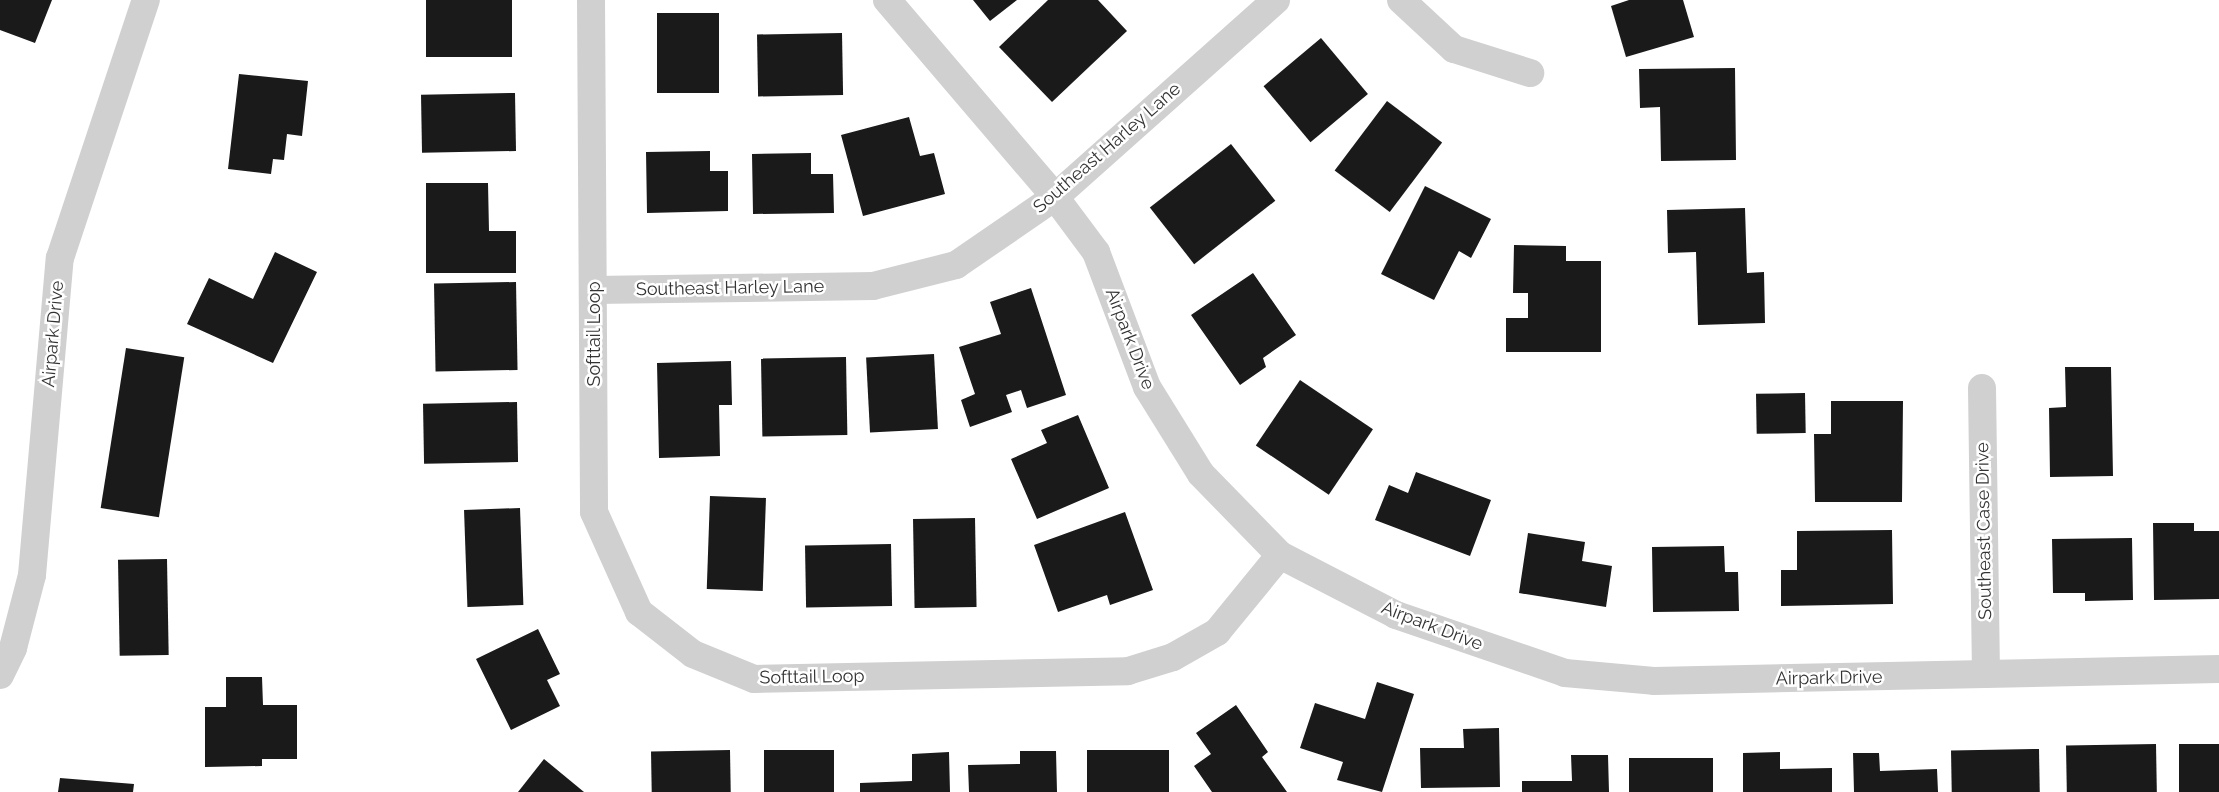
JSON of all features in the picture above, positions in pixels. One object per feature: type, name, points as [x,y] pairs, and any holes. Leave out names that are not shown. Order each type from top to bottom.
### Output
[{"type":"street","name":"Airpark Drive","points":[[0,675],[12,648],[32,576],[60,258],[146,0]]},
{"type":"street","name":"Softtail Loop","points":[[591,0],[594,512],[639,612],[692,654],[754,679],[1128,671],[1173,657],[1218,632],[1280,555]]},
{"type":"street","name":"Airpark Drive","points":[[887,0],[1054,198],[1096,252],[1147,387],[1196,466],[1280,555],[1396,615],[1565,673],[1654,681],[2219,669]]},
{"type":"street","name":"Southeast Harley Lane","points":[[594,290],[873,286],[956,265],[1054,198],[1276,0]]},
{"type":"street","points":[[1401,0],[1454,49],[1530,73]]},
{"type":"street","name":"Southeast Case Drive","points":[[1982,388],[1986,674]]},
{"type":"building","points":[[0,0],[52,0],[35,43],[0,30]]},
{"type":"building","points":[[426,0],[512,0],[512,57],[426,57]]},
{"type":"building","points":[[973,0],[1017,0],[990,21]]},
{"type":"building","points":[[1048,0],[1098,0],[1127,31],[1052,102],[999,47]]},
{"type":"building","points":[[1629,0],[1683,0],[1694,37],[1626,57],[1611,6]]},
{"type":"building","points":[[657,13],[719,13],[719,93],[657,93]]},
{"type":"building","points":[[842,33],[843,95],[758,96],[757,34]]},
{"type":"building","points":[[1321,38],[1368,94],[1310,142],[1264,86]]},
{"type":"building","points":[[1735,68],[1736,160],[1661,161],[1660,107],[1640,108],[1639,69]]},
{"type":"building","points":[[239,74],[308,81],[302,136],[287,134],[284,160],[273,159],[271,174],[228,169]]},
{"type":"building","points":[[515,93],[516,151],[422,153],[421,95]]},
{"type":"building","points":[[1387,101],[1442,143],[1390,212],[1335,170]]},
{"type":"building","points":[[909,117],[920,156],[934,153],[945,194],[863,216],[841,135]]},
{"type":"building","points":[[1231,144],[1275,201],[1194,264],[1150,207]]},
{"type":"building","points":[[710,151],[710,171],[728,171],[728,211],[647,213],[646,152]]},
{"type":"building","points":[[811,153],[811,174],[833,174],[834,213],[753,214],[752,154]]},
{"type":"building","points":[[426,183],[488,183],[489,231],[516,231],[516,273],[426,273]]},
{"type":"building","points":[[1425,186],[1491,219],[1471,258],[1459,251],[1434,300],[1381,274]]},
{"type":"building","points":[[1745,208],[1747,273],[1764,272],[1765,323],[1698,325],[1696,252],[1668,253],[1667,210]]},
{"type":"building","points":[[1514,245],[1566,246],[1566,261],[1601,261],[1601,352],[1506,352],[1506,318],[1528,318],[1528,293],[1513,293]]},
{"type":"building","points":[[275,252],[317,272],[273,363],[187,324],[209,278],[253,299]]},
{"type":"building","points":[[1253,273],[1296,335],[1263,358],[1266,367],[1240,385],[1191,315]]},
{"type":"building","points":[[516,282],[518,370],[436,371],[434,283]]},
{"type":"building","points":[[1031,288],[1066,395],[1027,408],[1021,390],[1006,395],[1012,412],[970,427],[961,400],[975,394],[959,347],[1001,334],[990,302]]},
{"type":"building","points":[[126,348],[184,357],[159,517],[101,508]]},
{"type":"building","points":[[934,354],[938,429],[870,432],[866,358]]},
{"type":"building","points":[[846,357],[847,435],[762,436],[761,358]]},
{"type":"building","points":[[731,361],[732,405],[719,405],[720,456],[659,458],[657,363]]},
{"type":"building","points":[[2065,367],[2111,367],[2113,476],[2050,477],[2049,408],[2066,407]]},
{"type":"building","points":[[1300,380],[1373,429],[1329,495],[1256,445]]},
{"type":"building","points":[[1805,393],[1806,433],[1757,434],[1756,394]]},
{"type":"building","points":[[1831,401],[1903,401],[1902,502],[1815,502],[1814,434],[1831,434]]},
{"type":"building","points":[[517,402],[518,462],[424,464],[423,404]]},
{"type":"building","points":[[1078,415],[1109,488],[1037,519],[1011,459],[1047,443],[1041,430]]},
{"type":"building","points":[[1416,472],[1491,500],[1470,556],[1375,520],[1389,485],[1408,493]]},
{"type":"building","points":[[710,496],[766,498],[763,591],[707,589]]},
{"type":"building","points":[[520,508],[523,605],[467,607],[464,510]]},
{"type":"building","points":[[1125,512],[1153,590],[1110,605],[1107,595],[1058,612],[1034,545]]},
{"type":"building","points":[[975,518],[977,607],[915,608],[913,519]]},
{"type":"building","points":[[2153,523],[2194,523],[2194,531],[2219,531],[2219,599],[2154,600]]},
{"type":"building","points":[[1892,530],[1893,604],[1781,606],[1781,570],[1797,570],[1797,531]]},
{"type":"building","points":[[1528,533],[1585,542],[1582,561],[1612,566],[1606,607],[1519,593]]},
{"type":"building","points":[[2132,538],[2133,600],[2085,601],[2085,593],[2053,593],[2052,539]]},
{"type":"building","points":[[891,544],[892,606],[806,607],[805,546]]},
{"type":"building","points":[[1724,546],[1725,572],[1738,572],[1739,611],[1653,612],[1652,547]]},
{"type":"building","points":[[167,559],[169,655],[120,656],[118,560]]},
{"type":"building","points":[[538,629],[560,674],[547,680],[560,706],[511,730],[476,659]]},
{"type":"building","points":[[226,677],[262,677],[263,705],[297,705],[297,759],[262,759],[262,766],[205,767],[205,707],[226,707]]},
{"type":"building","points":[[1377,682],[1414,694],[1382,792],[1337,780],[1343,762],[1300,748],[1315,703],[1365,719]]},
{"type":"building","points":[[1236,705],[1268,752],[1262,757],[1287,792],[1212,792],[1194,766],[1211,754],[1196,733]]},
{"type":"building","points":[[1499,728],[1500,787],[1421,788],[1420,748],[1464,748],[1463,729]]},
{"type":"building","points":[[2156,744],[2157,792],[2067,792],[2066,746]]},
{"type":"building","points":[[2179,744],[2219,744],[2219,792],[2179,792]]},
{"type":"building","points":[[2039,749],[2040,792],[1952,792],[1951,751]]},
{"type":"building","points":[[730,750],[731,792],[652,792],[651,751]]},
{"type":"building","points":[[764,750],[834,750],[834,792],[764,792]]},
{"type":"building","points":[[1087,750],[1169,750],[1169,792],[1087,792]]},
{"type":"building","points":[[1020,751],[1056,751],[1057,792],[969,792],[968,765],[1020,764]]},
{"type":"building","points":[[949,752],[950,792],[860,792],[860,783],[912,781],[912,754]]},
{"type":"building","points":[[1780,752],[1780,769],[1832,768],[1832,792],[1743,792],[1743,753]]},
{"type":"building","points":[[1853,753],[1879,753],[1880,771],[1937,769],[1938,792],[1854,792]]},
{"type":"building","points":[[1571,755],[1608,755],[1609,792],[1522,792],[1522,781],[1572,781]]},
{"type":"building","points":[[1629,758],[1713,758],[1713,792],[1629,792]]},
{"type":"building","points":[[544,759],[584,792],[518,792]]},
{"type":"building","points":[[60,778],[134,784],[133,792],[58,792]]}]
